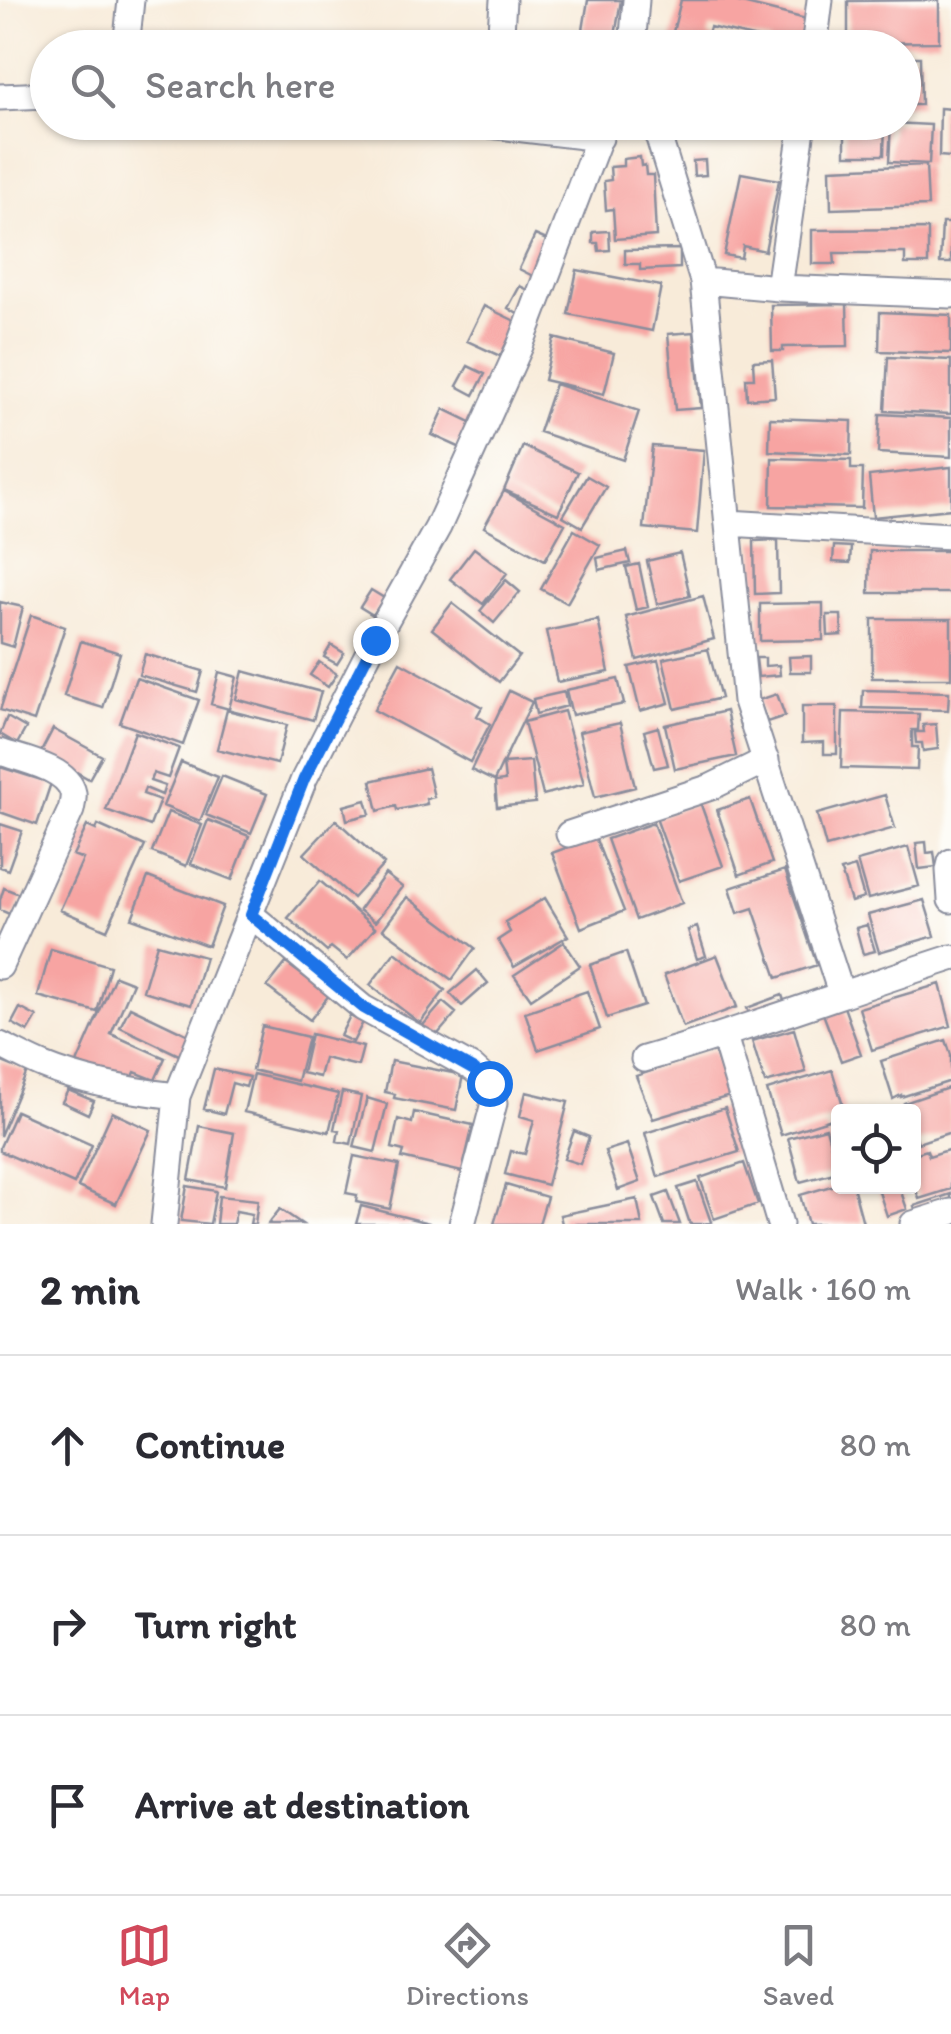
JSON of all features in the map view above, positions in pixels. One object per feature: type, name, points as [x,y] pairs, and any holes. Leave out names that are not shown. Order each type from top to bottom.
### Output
[{"type":"street","points":[[128,30],[132,0]]},
{"type":"street","points":[[501,30],[503,0]]},
{"type":"street","points":[[634,30],[636,0]]},
{"type":"street","points":[[816,30],[820,0]]},
{"type":"street","points":[[0,97],[30,96]]},
{"type":"street","points":[[164,1224],[177,1096],[304,779],[438,527],[520,346],[598,140]]},
{"type":"street","points":[[660,140],[703,281],[746,701],[841,993]]},
{"type":"street","points":[[778,288],[799,140]]},
{"type":"street","points":[[703,281],[951,295]]},
{"type":"street","points":[[728,523],[951,536]]},
{"type":"street","points":[[0,752],[51,770],[65,779],[73,793],[71,810],[0,966]]},
{"type":"street","points":[[569,834],[711,786],[766,760]]},
{"type":"street","points":[[950,867],[951,900]]},
{"type":"street","points":[[251,915],[364,1008],[474,1070],[489,1083],[494,1103],[462,1224]]},
{"type":"street","points":[[644,1060],[951,958]]},
{"type":"street","points":[[724,1036],[780,1224]]},
{"type":"street","points":[[0,1045],[87,1080],[177,1096]]},
{"type":"street","points":[[913,1224],[951,1212]]},
{"type":"building","points":[[588,0],[621,0],[616,30],[583,30]]},
{"type":"building","points":[[681,0],[730,0],[806,19],[803,30],[674,30]]},
{"type":"building","points":[[939,0],[939,42],[921,42],[921,30],[848,30],[848,1]]},
{"type":"building","points":[[940,108],[951,109],[951,157],[939,156]]},
{"type":"building","points":[[921,124],[931,125],[929,164],[889,162],[890,140],[921,140]]},
{"type":"building","points":[[845,140],[884,140],[884,155],[845,155]]},
{"type":"building","points":[[640,157],[646,175],[653,175],[656,236],[615,239],[613,209],[606,210],[604,181],[611,180],[610,167],[623,166],[623,159]]},
{"type":"building","points":[[705,160],[706,175],[694,176],[693,161]]},
{"type":"building","points":[[926,165],[928,206],[831,209],[830,169]]},
{"type":"building","points":[[741,173],[779,180],[765,251],[743,246],[741,258],[724,255]]},
{"type":"building","points":[[942,223],[951,223],[951,263],[940,263]]},
{"type":"building","points":[[928,229],[928,264],[905,264],[905,253],[834,253],[835,264],[812,264],[812,230]]},
{"type":"building","points":[[609,231],[610,250],[599,251],[598,243],[593,243],[593,232]]},
{"type":"building","points":[[535,235],[549,241],[533,276],[519,269]]},
{"type":"building","points":[[680,249],[680,268],[640,270],[640,264],[625,264],[625,250]]},
{"type":"building","points":[[577,270],[661,286],[652,331],[568,314]]},
{"type":"building","points":[[520,286],[532,292],[519,315],[508,308]]},
{"type":"building","points":[[847,304],[848,346],[783,347],[783,351],[772,351],[771,305]]},
{"type":"building","points":[[484,306],[517,322],[500,356],[467,341]]},
{"type":"building","points":[[880,312],[951,315],[951,353],[879,351]]},
{"type":"building","points":[[694,332],[701,408],[675,410],[668,334]]},
{"type":"building","points":[[554,338],[614,353],[604,394],[544,380]]},
{"type":"building","points":[[888,357],[951,360],[951,414],[885,411]]},
{"type":"building","points":[[772,360],[775,397],[747,399],[746,378],[754,378],[753,361]]},
{"type":"building","points":[[468,366],[485,374],[474,395],[457,386]]},
{"type":"building","points":[[555,384],[639,411],[623,460],[539,432]]},
{"type":"building","points":[[444,409],[473,423],[461,448],[432,435]]},
{"type":"building","points":[[880,414],[951,418],[951,457],[878,453]]},
{"type":"building","points":[[770,418],[852,421],[851,455],[769,451]]},
{"type":"building","points":[[523,446],[578,472],[558,514],[504,490]]},
{"type":"building","points":[[652,446],[704,450],[697,533],[644,528]]},
{"type":"building","points":[[772,458],[851,460],[851,469],[863,469],[862,508],[771,506]]},
{"type":"building","points":[[951,467],[951,509],[873,517],[869,476]]},
{"type":"building","points":[[587,476],[606,487],[582,527],[563,516]]},
{"type":"building","points":[[504,491],[565,524],[545,560],[484,527]]},
{"type":"building","points":[[574,530],[600,545],[567,603],[541,589]]},
{"type":"building","points":[[778,540],[779,593],[755,594],[754,541]]},
{"type":"building","points":[[834,546],[851,547],[850,563],[833,562]]},
{"type":"building","points":[[474,548],[507,573],[483,604],[450,579]]},
{"type":"building","points":[[627,551],[630,563],[599,570],[597,558]]},
{"type":"building","points":[[870,551],[951,551],[951,593],[869,593]]},
{"type":"building","points":[[680,553],[690,596],[657,604],[647,561]]},
{"type":"building","points":[[639,564],[648,607],[636,610],[626,567]]},
{"type":"building","points":[[506,580],[520,592],[494,623],[480,611]]},
{"type":"building","points":[[371,590],[384,598],[373,615],[360,607]]},
{"type":"building","points":[[703,596],[714,639],[637,660],[626,617]]},
{"type":"building","points":[[0,602],[23,607],[13,647],[0,643]]},
{"type":"building","points":[[452,603],[519,656],[499,682],[432,629]]},
{"type":"building","points":[[823,603],[823,640],[760,641],[760,604]]},
{"type":"building","points":[[31,615],[65,627],[34,721],[0,710]]},
{"type":"building","points":[[827,615],[841,615],[842,635],[828,636]]},
{"type":"building","points":[[872,619],[951,619],[951,678],[872,678]]},
{"type":"building","points":[[598,620],[609,672],[557,682],[546,631]]},
{"type":"building","points":[[81,641],[120,653],[103,708],[64,696]]},
{"type":"building","points":[[331,645],[344,653],[337,664],[324,657]]},
{"type":"building","points":[[708,649],[721,698],[675,709],[663,659]]},
{"type":"building","points":[[145,654],[203,671],[197,692],[139,675]]},
{"type":"building","points":[[811,656],[811,672],[790,672],[789,657]]},
{"type":"building","points":[[756,658],[765,658],[765,666],[779,665],[780,675],[758,677]]},
{"type":"building","points":[[658,660],[669,703],[640,711],[629,667]]},
{"type":"building","points":[[319,662],[337,674],[328,687],[310,675]]},
{"type":"building","points":[[400,662],[482,707],[477,716],[490,724],[470,762],[374,710]]},
{"type":"building","points":[[243,671],[321,692],[313,720],[236,699]]},
{"type":"building","points":[[219,672],[237,677],[229,709],[211,704]]},
{"type":"building","points":[[136,678],[199,700],[183,745],[120,723]]},
{"type":"building","points":[[618,679],[624,704],[572,715],[566,690]]},
{"type":"building","points":[[863,690],[949,692],[948,710],[862,708]]},
{"type":"building","points":[[509,691],[532,702],[494,781],[471,770]]},
{"type":"building","points":[[564,692],[567,706],[536,714],[533,699]]},
{"type":"building","points":[[777,694],[785,716],[767,722],[759,700]]},
{"type":"building","points":[[802,706],[837,706],[837,754],[824,754],[824,742],[802,743]]},
{"type":"building","points":[[227,710],[287,725],[277,764],[217,749]]},
{"type":"building","points":[[564,711],[584,784],[543,795],[524,722]]},
{"type":"building","points":[[726,711],[736,756],[675,769],[665,725]]},
{"type":"building","points":[[843,712],[919,714],[918,730],[912,730],[912,747],[918,747],[917,770],[841,768]]},
{"type":"building","points":[[7,717],[26,728],[17,744],[0,734]]},
{"type":"building","points":[[620,723],[635,787],[595,797],[579,732]]},
{"type":"building","points":[[936,724],[938,749],[923,751],[922,743],[916,743],[915,732],[924,732],[923,725]]},
{"type":"building","points":[[658,727],[668,765],[654,768],[644,731]]},
{"type":"building","points":[[53,729],[102,756],[89,779],[41,752]]},
{"type":"building","points":[[135,732],[179,748],[168,778],[153,773],[150,781],[165,786],[162,795],[145,788],[143,794],[160,800],[150,826],[106,810]]},
{"type":"building","points":[[531,761],[535,803],[497,807],[495,782],[505,781],[503,763]]},
{"type":"building","points":[[181,762],[218,777],[200,821],[163,806]]},
{"type":"building","points":[[0,767],[51,783],[37,825],[0,812]]},
{"type":"building","points":[[427,768],[434,797],[426,799],[427,804],[378,811],[371,781]]},
{"type":"building","points":[[222,776],[267,794],[251,833],[206,815]]},
{"type":"building","points":[[885,795],[895,828],[826,847],[817,814]]},
{"type":"building","points":[[750,799],[772,863],[739,875],[717,810]]},
{"type":"building","points":[[366,800],[370,814],[347,820],[344,806]]},
{"type":"building","points":[[700,802],[723,866],[679,881],[656,818]]},
{"type":"building","points":[[168,812],[202,825],[186,866],[152,852]]},
{"type":"building","points":[[208,820],[249,836],[232,880],[191,864]]},
{"type":"building","points":[[336,820],[384,864],[353,898],[304,854]]},
{"type":"building","points":[[653,823],[682,903],[636,920],[607,839]]},
{"type":"building","points":[[0,824],[22,831],[8,870],[0,867]]},
{"type":"building","points":[[98,825],[145,846],[107,930],[60,910],[83,859],[73,855],[87,826],[96,830]]},
{"type":"building","points":[[595,837],[624,911],[581,928],[552,853]]},
{"type":"building","points":[[926,842],[927,853],[934,852],[936,867],[919,869],[916,843]]},
{"type":"building","points":[[908,847],[919,886],[868,899],[857,861]]},
{"type":"building","points":[[855,867],[864,898],[851,902],[841,871]]},
{"type":"building","points":[[785,870],[817,965],[777,978],[753,908],[738,913],[730,888]]},
{"type":"building","points":[[385,874],[402,887],[375,922],[359,910]]},
{"type":"building","points":[[148,877],[223,906],[208,946],[132,918]]},
{"type":"building","points":[[320,881],[375,928],[347,960],[331,947],[327,952],[288,918]]},
{"type":"building","points":[[4,888],[22,895],[14,916],[0,910]]},
{"type":"building","points":[[407,897],[475,948],[452,980],[383,929]]},
{"type":"building","points":[[545,898],[568,936],[514,967],[498,940],[510,932],[505,922]]},
{"type":"building","points":[[924,900],[935,936],[879,952],[868,915]]},
{"type":"building","points":[[867,925],[875,951],[863,954],[856,928]]},
{"type":"building","points":[[697,927],[706,956],[697,959],[688,930]]},
{"type":"building","points":[[564,942],[580,966],[531,999],[514,975]]},
{"type":"building","points":[[157,944],[205,957],[191,1005],[143,991]]},
{"type":"building","points":[[51,949],[110,966],[97,1012],[38,996]]},
{"type":"building","points":[[395,952],[445,990],[420,1023],[370,985]]},
{"type":"building","points":[[626,952],[644,1006],[607,1018],[590,965]]},
{"type":"building","points":[[717,955],[737,1007],[683,1027],[664,975]]},
{"type":"building","points":[[286,963],[329,995],[310,1020],[267,987]]},
{"type":"building","points":[[477,970],[488,983],[462,1006],[450,993]]},
{"type":"building","points":[[115,976],[133,983],[111,1034],[165,1058],[155,1080],[135,1072],[129,1085],[77,1063]]},
{"type":"building","points":[[940,984],[951,1026],[872,1050],[859,1008]]},
{"type":"building","points":[[587,991],[600,1029],[538,1050],[525,1012]]},
{"type":"building","points":[[782,995],[787,1009],[752,1022],[747,1008]]},
{"type":"building","points":[[443,1002],[456,1013],[431,1042],[418,1031]]},
{"type":"building","points":[[843,1004],[861,1054],[841,1061],[822,1011]]},
{"type":"building","points":[[130,1007],[193,1037],[183,1057],[120,1027]]},
{"type":"building","points":[[20,1008],[37,1017],[28,1032],[12,1023]]},
{"type":"building","points":[[350,1016],[363,1022],[353,1042],[340,1036]]},
{"type":"building","points":[[262,1026],[308,1037],[297,1081],[252,1070]]},
{"type":"building","points":[[794,1029],[806,1072],[765,1083],[752,1041]]},
{"type":"building","points":[[311,1034],[363,1047],[358,1066],[324,1058],[319,1077],[302,1073]]},
{"type":"building","points":[[946,1040],[951,1055],[951,1081],[893,1099],[881,1061]]},
{"type":"building","points":[[714,1050],[730,1096],[653,1119],[636,1076]]},
{"type":"building","points":[[0,1061],[27,1072],[0,1136]]},
{"type":"building","points":[[391,1061],[463,1075],[456,1110],[394,1098],[395,1094],[385,1092]]},
{"type":"building","points":[[214,1069],[249,1077],[246,1087],[232,1083],[224,1114],[204,1109]]},
{"type":"building","points":[[832,1070],[843,1104],[831,1104],[831,1119],[781,1135],[767,1090]]},
{"type":"building","points":[[253,1074],[338,1094],[329,1132],[244,1112]]},
{"type":"building","points":[[951,1087],[951,1132],[921,1142],[921,1104],[904,1103]]},
{"type":"building","points":[[68,1090],[94,1101],[88,1114],[62,1102]]},
{"type":"building","points":[[342,1092],[361,1096],[351,1144],[337,1141],[339,1130],[334,1129]]},
{"type":"building","points":[[526,1092],[568,1102],[547,1185],[505,1174],[511,1151],[525,1154],[534,1120],[520,1116]]},
{"type":"building","points":[[367,1098],[387,1104],[375,1152],[354,1147]]},
{"type":"building","points":[[725,1108],[739,1152],[658,1177],[645,1133]]},
{"type":"building","points":[[16,1111],[92,1145],[74,1184],[0,1151]]},
{"type":"building","points":[[112,1112],[151,1130],[116,1204],[78,1187]]},
{"type":"building","points":[[414,1112],[473,1125],[462,1172],[402,1158],[404,1151],[392,1148],[398,1119],[412,1123]]},
{"type":"building","points":[[199,1126],[234,1133],[225,1187],[189,1180]]},
{"type":"building","points":[[826,1128],[831,1174],[800,1182],[788,1138]]},
{"type":"building","points":[[574,1131],[589,1137],[580,1164],[564,1159]]},
{"type":"building","points":[[627,1144],[640,1182],[618,1190],[605,1151]]},
{"type":"building","points":[[951,1149],[951,1189],[919,1199],[921,1152],[927,1150],[929,1156]]},
{"type":"building","points":[[354,1156],[399,1165],[390,1209],[356,1202],[357,1195],[346,1193]]},
{"type":"building","points":[[744,1163],[758,1204],[714,1219],[700,1178]]},
{"type":"building","points":[[697,1182],[711,1222],[690,1224],[678,1188]]},
{"type":"building","points":[[506,1185],[547,1197],[539,1224],[494,1224]]},
{"type":"building","points":[[187,1186],[216,1191],[210,1224],[181,1221]]},
{"type":"building","points":[[831,1186],[831,1194],[855,1194],[863,1223],[808,1224],[800,1195]]},
{"type":"building","points":[[668,1192],[680,1224],[664,1224],[654,1197]]},
{"type":"building","points":[[880,1194],[902,1194],[907,1209],[887,1216]]},
{"type":"building","points":[[951,1194],[951,1207],[918,1218],[914,1206]]},
{"type":"building","points":[[219,1196],[258,1200],[255,1224],[250,1224],[252,1214],[236,1211],[233,1224],[216,1224]]},
{"type":"building","points":[[637,1199],[642,1224],[562,1224],[560,1215]]},
{"type":"building","points":[[361,1206],[429,1223],[429,1224],[356,1224]]},
{"type":"building","points":[[280,1209],[302,1224],[268,1224]]},
{"type":"route","points":[[375,640],[304,779],[251,915],[364,1008],[474,1070],[489,1083]]}]
